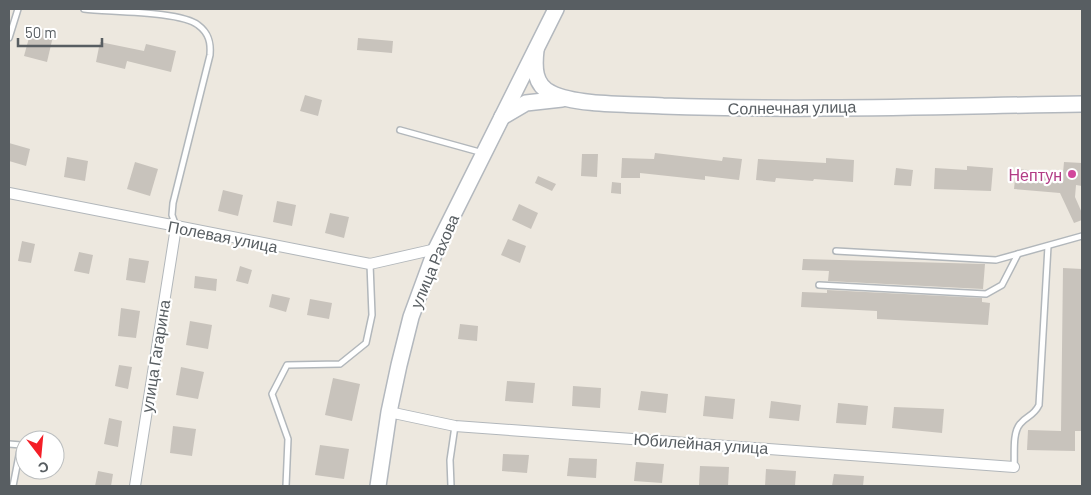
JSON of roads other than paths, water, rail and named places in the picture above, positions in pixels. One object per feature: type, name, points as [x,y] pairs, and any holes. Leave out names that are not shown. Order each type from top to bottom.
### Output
[{"type":"main road","name":"улица Рахова","points":[[378,486],[388,412],[411,318],[436,249],[556,9]]},
{"type":"main road","name":"Солнечная улица","points":[[536,50],[534,66],[542,86],[551,93],[566,98],[720,108],[1082,104]]},
{"type":"main road","points":[[502,117],[526,103],[566,98]]},
{"type":"street","name":"Полевая улица","points":[[9,192],[176,227],[370,264],[436,249]]},
{"type":"street","name":"улица Гагарина","points":[[135,486],[176,227]]},
{"type":"street","name":"Юбилейная улица","points":[[388,412],[455,426],[1014,467]]},
{"type":"lane","points":[[9,38],[18,9]]},
{"type":"lane","points":[[84,9],[173,16],[197,24],[207,34],[211,42],[210,55],[173,203],[172,215],[176,227]]},
{"type":"lane","points":[[400,130],[483,153]]},
{"type":"lane","points":[[836,250],[996,260],[1082,236]]},
{"type":"lane","points":[[1014,467],[1017,430],[1020,423],[1034,414],[1039,405],[1048,246]]},
{"type":"lane","points":[[820,285],[986,294],[1002,286],[1018,254]]},
{"type":"lane","points":[[286,486],[288,439],[272,394],[287,365],[340,364],[366,343],[372,315],[370,264]]},
{"type":"lane","points":[[451,486],[450,460],[455,426]]},
{"type":"lane","points":[[9,444],[21,446],[13,486]]},
{"type":"place","name":"Нептун","points":[[1072,174]]}]
